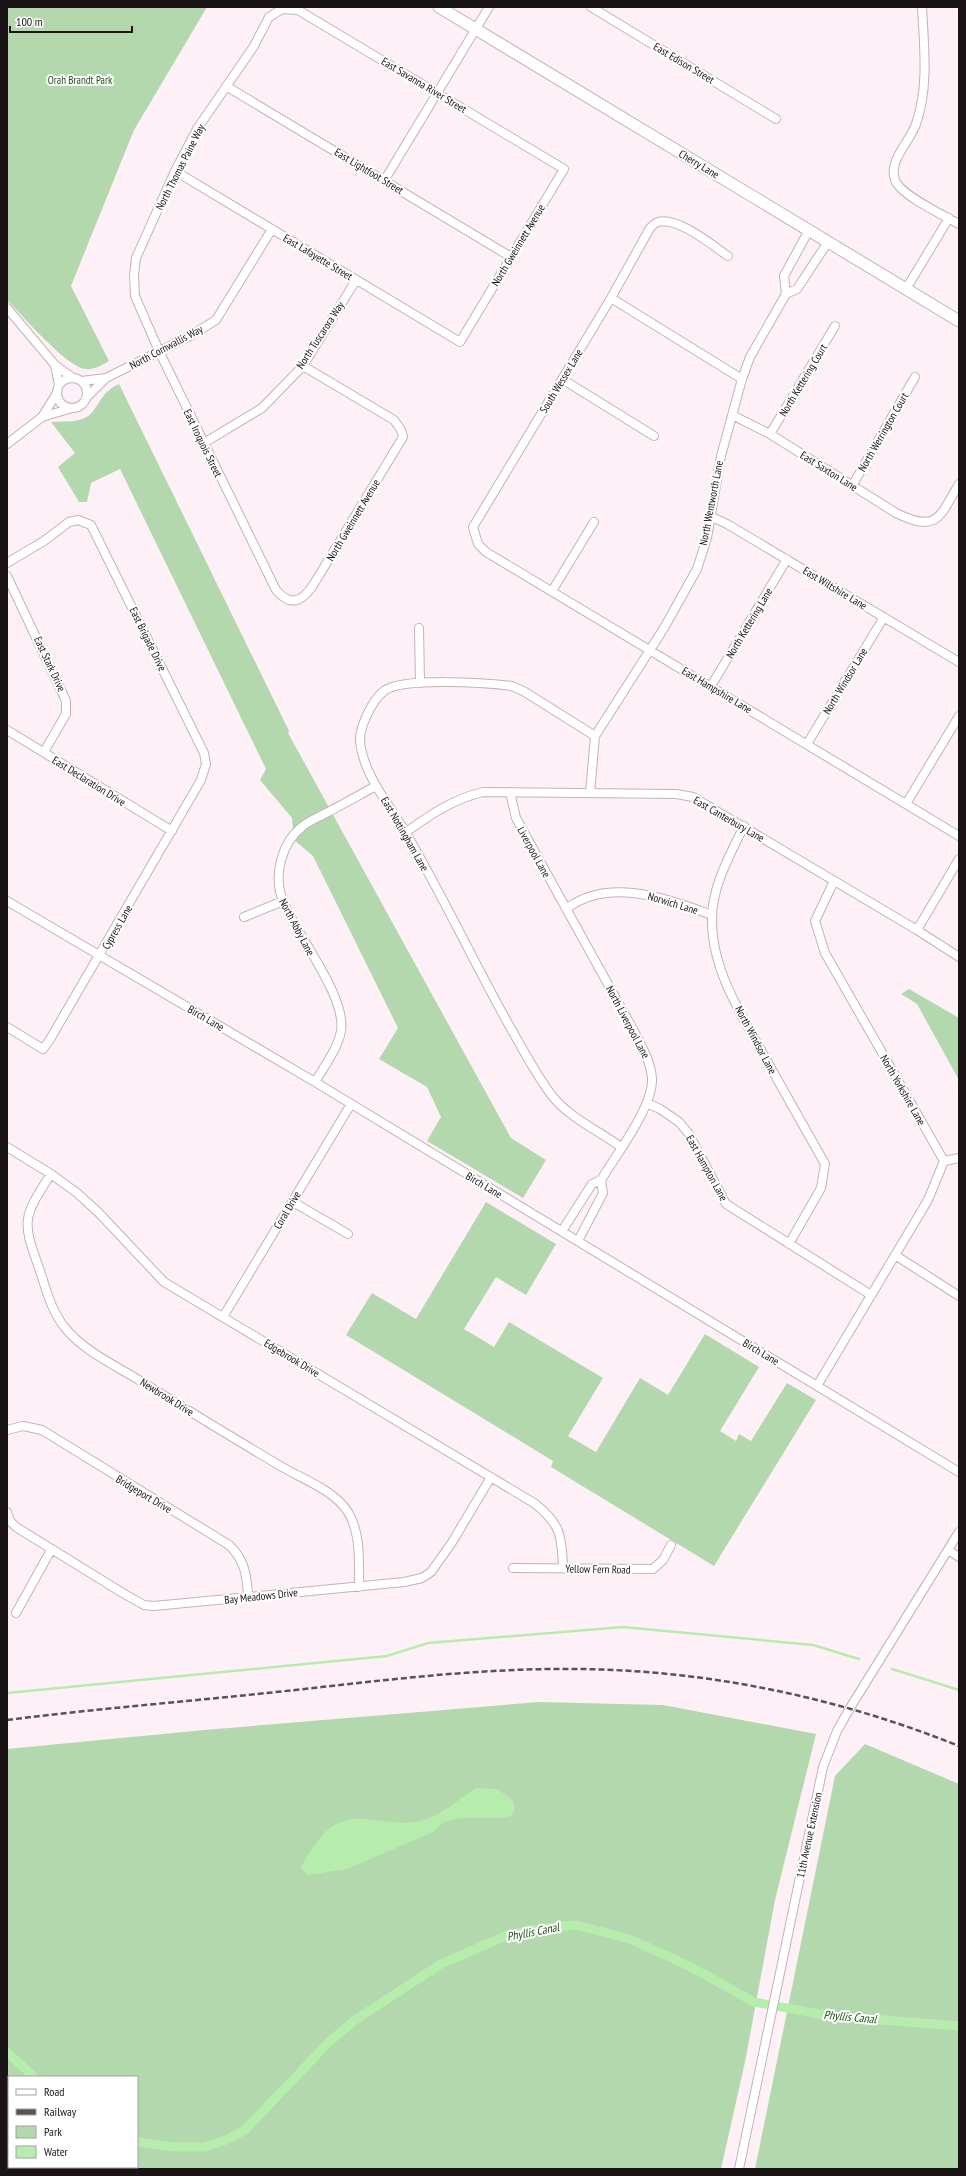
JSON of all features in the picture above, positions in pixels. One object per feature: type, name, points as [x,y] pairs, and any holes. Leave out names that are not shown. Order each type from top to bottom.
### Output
[{"type":"main road","name":"Cherry Lane","points":[[439,7],[959,321]]},
{"type":"street","points":[[384,181],[489,7]]},
{"type":"street","name":"East Edison Street","points":[[591,7],[776,119]]},
{"type":"street","points":[[922,7],[925,72],[921,105],[915,126],[900,152],[893,169],[895,181],[906,192],[959,224]]},
{"type":"street","name":"North Thomas Paine Way","points":[[134,275],[136,258],[175,172],[197,129],[254,46],[269,17],[282,8]]},
{"type":"street","name":"East Savanna River Street","points":[[282,8],[298,10],[564,169]]},
{"type":"street","name":"East Lightfoot Street","points":[[226,86],[511,257]]},
{"type":"street","name":"North Gweinnett Avenue","points":[[460,342],[564,169]]},
{"type":"street","name":"East Lafayette Street","points":[[175,172],[460,342]]},
{"type":"street","points":[[906,289],[949,218]]},
{"type":"street","name":"South Wessex Lane","points":[[477,542],[473,527],[611,298],[650,228],[658,222],[669,222],[681,225],[728,256]]},
{"type":"street","name":"North Cornwallis Way","points":[[86,398],[106,378],[190,336],[216,320],[272,229]]},
{"type":"street","points":[[786,294],[784,276],[809,230]]},
{"type":"street","name":"North Wentworth Lane","points":[[590,793],[595,736],[686,591],[696,569],[706,538],[721,456],[742,379],[750,357],[786,294],[797,290],[828,242]]},
{"type":"street","name":"East Iroquois Street","points":[[134,275],[135,296],[159,351],[276,590],[283,598],[292,601]]},
{"type":"street","name":"North Tuscarora Way","points":[[204,443],[262,408],[303,366],[356,280]]},
{"type":"street","points":[[611,298],[742,379]]},
{"type":"street","points":[[7,308],[55,365],[73,378],[82,381],[87,389],[86,398],[81,406],[42,417],[7,444]]},
{"type":"street","name":"North Kettering Court","points":[[770,434],[835,326]]},
{"type":"street","points":[[55,365],[60,402],[72,408]]},
{"type":"street","name":"North Gweinnett Avenue","points":[[292,601],[304,597],[312,587],[403,437],[401,430],[394,420],[303,366]]},
{"type":"street","points":[[42,417],[65,379],[73,378]]},
{"type":"street","name":"North Cornwallis Way","points":[[82,381],[106,378]]},
{"type":"street","name":"North Werrington Court","points":[[852,486],[915,378]]},
{"type":"street","points":[[562,379],[654,436]]},
{"type":"street","name":"East Saxton Lane","points":[[732,415],[770,434],[852,486],[915,522],[928,523],[936,519],[959,484]]},
{"type":"street","name":"East Wiltshire Lane","points":[[710,516],[728,524],[959,662]]},
{"type":"street","name":"East Brigade Drive","points":[[7,563],[44,541],[69,522],[82,521],[94,528],[204,753],[206,764]]},
{"type":"street","points":[[552,591],[594,522]]},
{"type":"street","name":"East Hampshire Lane","points":[[477,542],[486,552],[959,836]]},
{"type":"street","name":"North Kettering Lane","points":[[711,686],[787,559]]},
{"type":"street","name":"East Stark Drive","points":[[7,576],[66,701],[66,714],[44,752]]},
{"type":"street","name":"North Windsor Lane","points":[[807,744],[884,617]]},
{"type":"street","points":[[419,628],[420,683]]},
{"type":"street","name":"East Nottingham Lane","points":[[595,736],[525,692],[512,686],[410,683],[384,691],[364,722],[360,740],[376,786],[406,832],[500,1010],[540,1079],[554,1098],[573,1115],[621,1147]]},
{"type":"street","points":[[906,804],[959,716]]},
{"type":"street","name":"East Declaration Drive","points":[[7,730],[172,831]]},
{"type":"street","name":"Cypress Lane","points":[[7,1027],[43,1049],[100,956],[172,831],[201,780],[206,764]]},
{"type":"street","name":"North Abby Lane","points":[[315,1082],[337,1043],[341,1032],[342,1022],[332,992],[283,901],[279,886],[279,866],[283,853],[292,836],[303,826],[376,786]]},
{"type":"street","name":"East Canterbury Lane","points":[[406,832],[433,813],[465,796],[483,792],[676,794],[693,797],[917,930],[959,957]]},
{"type":"street","name":"Liverpool Lane","points":[[510,792],[516,818],[566,909]]},
{"type":"street","name":"North Windsor Lane","points":[[744,826],[720,881],[712,915],[714,950],[729,988],[825,1164],[821,1188],[789,1244]]},
{"type":"street","points":[[917,930],[959,859]]},
{"type":"street","name":"North Yorkshire Lane","points":[[834,881],[815,921],[825,953],[944,1161]]},
{"type":"street","name":"Norwich Lane","points":[[566,909],[592,896],[622,892],[646,894],[670,900],[712,915]]},
{"type":"street","name":"Birch Lane","points":[[7,900],[315,1082],[959,1472]]},
{"type":"street","points":[[244,917],[283,901]]},
{"type":"street","name":"North Liverpool Lane","points":[[562,1231],[592,1184],[601,1180],[647,1104],[652,1079],[648,1061],[566,909]]},
{"type":"street","name":"Coral Drive","points":[[223,1317],[351,1104]]},
{"type":"street","name":"East Hampton Lane","points":[[647,1104],[679,1122],[688,1134],[726,1204],[789,1244]]},
{"type":"street","name":"Edgebrook Drive","points":[[7,1147],[51,1174],[98,1212],[164,1282],[534,1503],[553,1519],[558,1530],[561,1543],[563,1568]]},
{"type":"street","points":[[817,1386],[928,1200],[944,1161],[959,1158]]},
{"type":"street","name":"Newbrook Drive","points":[[51,1174],[34,1200],[26,1224],[28,1237],[49,1298],[60,1321],[78,1341],[104,1359],[247,1447],[334,1497],[348,1512],[353,1521],[359,1564],[359,1586]]},
{"type":"street","name":"North Liverpool Lane","points":[[578,1241],[603,1193],[601,1180]]},
{"type":"street","points":[[292,1202],[348,1234]]},
{"type":"street","points":[[789,1244],[871,1295]]},
{"type":"street","points":[[895,1255],[959,1296]]},
{"type":"street","name":"Bridgeport Drive","points":[[7,1430],[23,1426],[42,1430],[229,1545],[237,1553],[246,1570],[248,1597]]},
{"type":"street","name":"Bay Meadows Drive","points":[[7,1512],[10,1521],[16,1528],[144,1605],[154,1606],[410,1581],[422,1578],[431,1572],[451,1544],[491,1477]]},
{"type":"street","name":"11th Avenue Extension","points":[[739,2169],[824,1767],[830,1748],[850,1708],[959,1532]]},
{"type":"street","name":"Yellow Fern Road","points":[[513,1568],[653,1569],[663,1560],[671,1545]]},
{"type":"street","points":[[16,1614],[52,1550]]},
{"type":"street","points":[[948,1550],[959,1557]]},
{"type":"green space","name":"Orah Brandt Park","points":[[7,7],[207,7],[134,130],[71,286],[109,361],[92,369],[86,369],[78,366],[68,360],[45,340],[7,300]]},
{"type":"green space","points":[[119,384],[289,731],[288,733],[511,1138],[546,1160],[523,1198],[427,1141],[441,1117],[427,1087],[379,1059],[398,1028],[313,856],[294,840],[292,818],[260,780],[266,769],[120,469],[91,483],[87,502],[79,502],[58,467],[75,453],[51,422],[81,420],[85,418],[90,415],[107,392]]},
{"type":"green space","points":[[909,989],[959,1018],[959,1080],[917,1004],[901,994]]},
{"type":"green space","points":[[486,1202],[556,1244],[526,1295],[496,1277],[464,1329],[494,1347],[509,1322],[603,1378],[568,1436],[596,1452],[640,1378],[668,1395],[705,1334],[759,1367],[720,1431],[736,1441],[739,1434],[751,1441],[787,1383],[816,1400],[714,1566],[551,1467],[553,1461],[346,1335],[372,1293],[416,1319]]},
{"type":"green space","points":[[539,1702],[663,1705],[816,1734],[775,1900],[745,2062],[721,2169],[7,2169],[7,1749],[204,1730]]},
{"type":"green space","points":[[865,1744],[959,1784],[959,2169],[755,2169],[835,1776]]},
{"type":"water","points":[[476,1788],[497,1789],[513,1800],[515,1810],[511,1816],[496,1818],[461,1818],[445,1822],[433,1832],[347,1869],[308,1875],[301,1868],[306,1857],[317,1842],[329,1829],[341,1822],[354,1819],[409,1823],[424,1820],[437,1815]]},
{"type":"waterway","points":[[7,1693],[387,1656],[428,1643],[623,1627],[813,1645],[859,1659]]},
{"type":"waterway","points":[[892,1669],[959,1690]]},
{"type":"waterway","name":"Phyllis Canal","points":[[138,2142],[174,2147],[204,2147],[226,2140],[245,2130],[329,2042],[355,2020],[441,1964],[508,1935],[539,1929],[576,1925],[630,1939],[691,1967],[754,2002],[831,2016],[959,2026]]},
{"type":"waterway","name":"Phyllis Canal","points":[[7,2052],[33,2076]]},
{"type":"railway","points":[[7,1720],[445,1674],[552,1669],[604,1670],[656,1673],[759,1687],[810,1698],[860,1712],[959,1746]]}]
